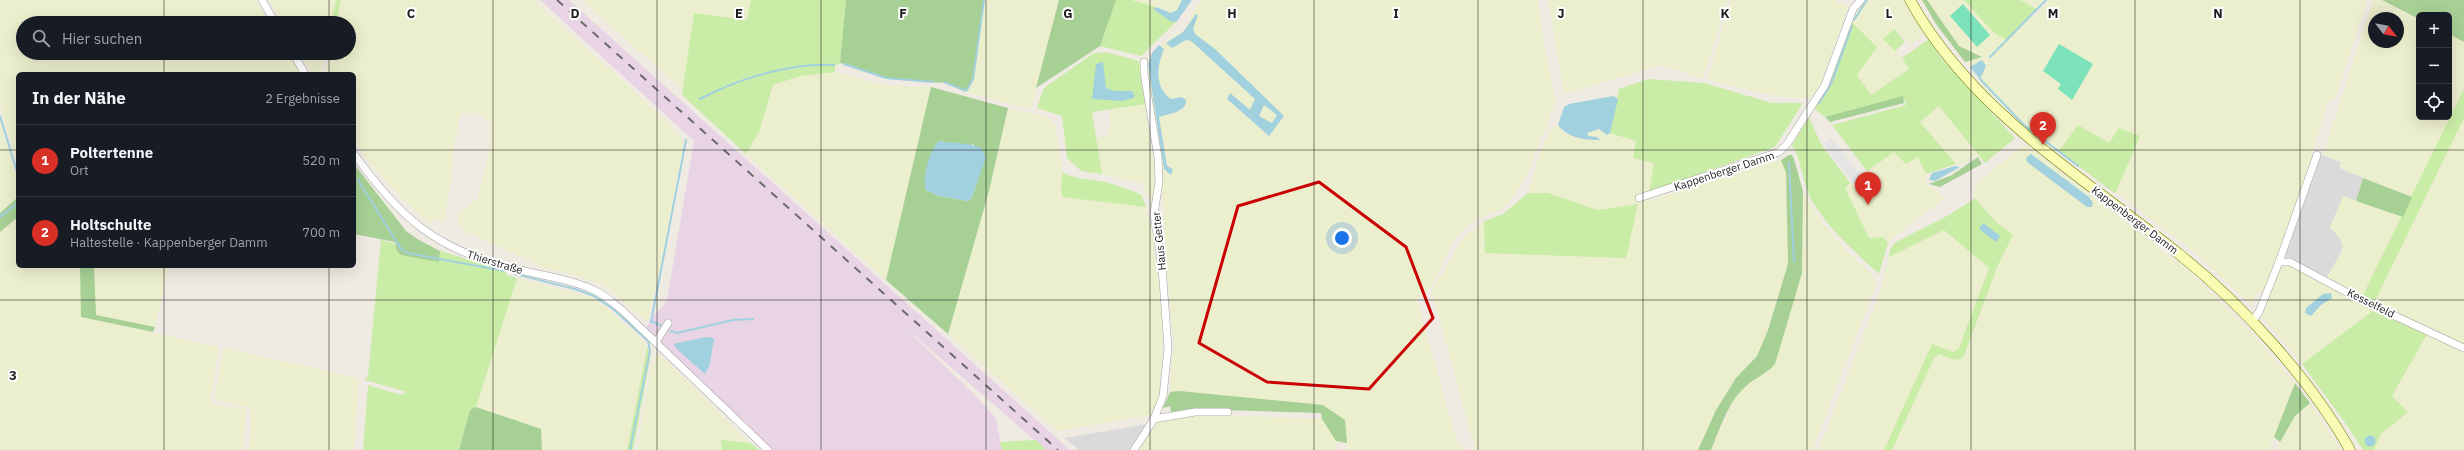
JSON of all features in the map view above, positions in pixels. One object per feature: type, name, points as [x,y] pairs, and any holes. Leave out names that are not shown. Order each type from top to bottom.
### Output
[{"type":"main road","name":"Kappenberger Damm","points":[[1910,0],[1931,34],[1958,68],[1999,112],[2051,156],[2196,267],[2252,322],[2305,384],[2350,450]]},
{"type":"street","points":[[262,0],[272,16]]},
{"type":"street","name":"Kappenberger Damm","points":[[1639,198],[1779,152],[1825,85],[1853,9],[1861,0]]},
{"type":"street","points":[[297,60],[304,72]]},
{"type":"street","name":"Haus Getter","points":[[1134,450],[1154,419],[1166,385],[1168,348],[1162,267],[1154,214],[1159,182],[1158,157],[1146,86],[1144,62]]},
{"type":"street","points":[[2252,322],[2259,312],[2279,262],[2317,155]]},
{"type":"street","name":"Thierstraße","points":[[356,157],[393,203],[417,226],[436,239],[484,260],[576,284],[596,291],[623,311],[768,450]]},
{"type":"street","name":"Kesselfeld","points":[[2279,262],[2290,262],[2363,301],[2464,348]]},
{"type":"street","points":[[656,342],[668,323]]},
{"type":"street","points":[[1154,419],[1195,412],[1228,412]]},
{"type":"highlighted area","points":[[1319,182],[1406,247],[1433,318],[1369,389],[1267,382],[1199,343],[1238,206]]},
{"type":"shaded area","points":[[540,0],[569,0],[1070,450],[1046,450],[900,323],[974,394],[996,419],[1002,450],[773,450],[646,328],[653,315],[660,310],[667,300],[694,141]]},
{"type":"shaded area","points":[[1831,138],[1862,177],[1854,184],[1823,144]]},
{"type":"shaded area","points":[[2313,152],[2341,162],[2340,168],[2363,178],[2356,201],[2343,197],[2340,239],[2343,245],[2341,253],[2327,277],[2278,254]]},
{"type":"shaded area","points":[[1148,424],[1129,450],[1079,450],[1065,438]]},
{"type":"green space","points":[[0,0],[256,0],[265,16],[16,16],[16,60],[291,60],[299,72],[16,72],[16,157],[0,105]]},
{"type":"green space","points":[[269,0],[336,0],[333,16],[279,16]]},
{"type":"green space","points":[[336,0],[341,0],[338,16],[333,16]]},
{"type":"green space","points":[[341,0],[533,0],[671,125],[670,127],[684,140],[659,274],[647,322],[604,285],[578,276],[545,268],[462,230],[457,219],[461,211],[477,199],[489,152],[491,122],[475,113],[461,113],[453,150],[453,168],[444,224],[435,218],[430,224],[403,200],[364,156],[356,142],[356,72],[325,72],[328,60],[356,60],[356,16],[338,16]]},
{"type":"green space","points":[[582,0],[751,0],[747,20],[694,13],[683,90]]},
{"type":"green space","points":[[751,0],[846,0],[840,63],[835,66],[835,72],[800,76],[773,85],[759,132],[746,154],[682,95],[694,13],[747,20]]},
{"type":"green space","points":[[846,0],[984,0],[972,82],[966,92],[945,83],[888,79],[840,63]]},
{"type":"green space","points":[[984,0],[1059,0],[1032,107],[1023,108],[966,92],[972,82]]},
{"type":"green space","points":[[1059,0],[1116,0],[1100,46],[1036,88]]},
{"type":"green space","points":[[1116,0],[1131,0],[1156,7],[1153,9],[1172,22],[1177,21],[1141,56],[1100,46]]},
{"type":"green space","points":[[1131,0],[1182,0],[1177,10],[1171,13],[1163,9]]},
{"type":"green space","points":[[1201,0],[1538,0],[1546,56],[1556,101],[1524,181],[1504,208],[1477,219],[1462,231],[1452,243],[1432,286],[1417,300],[1457,442],[1464,450],[1347,450],[1345,420],[1323,405],[1170,392],[1174,341],[1168,284],[1160,156],[1148,83],[1147,60],[1160,45],[1184,29]]},
{"type":"green space","points":[[1548,0],[1728,0],[1703,79],[1662,65],[1564,94]]},
{"type":"green space","points":[[1731,0],[1833,0],[1848,7],[1821,83],[1813,99],[1776,96],[1707,80]]},
{"type":"green space","points":[[1865,0],[1908,0],[1925,32],[1911,45],[1894,29],[1884,39],[1902,58],[1909,69],[1871,95],[1857,75],[1851,21]]},
{"type":"green space","points":[[1922,0],[1964,0],[1993,32],[2006,40],[2031,14],[2035,17],[2049,0],[2367,0],[2336,97],[2328,101],[2304,182],[2263,294],[2257,292],[2252,306],[2200,257],[2116,192],[2140,136],[2109,143],[2079,167],[2025,125],[1989,92],[1936,24]]},
{"type":"green space","points":[[1922,0],[1927,0],[1959,46],[1982,57],[1965,62],[1936,24]]},
{"type":"green space","points":[[1964,0],[2020,0],[2036,9],[2006,40],[1993,32]]},
{"type":"green space","points":[[2020,0],[2044,0],[2036,9]]},
{"type":"green space","points":[[2373,0],[2382,0],[2416,17],[2416,120],[2449,120],[2412,197],[2340,168],[2341,162],[2323,155],[2368,16],[2368,48],[2404,48],[2404,12],[2369,12]]},
{"type":"green space","points":[[2382,0],[2464,0],[2464,42],[2452,36],[2452,12],[2416,12],[2416,17]]},
{"type":"green space","points":[[1963,4],[1990,35],[1977,47],[1950,16]]},
{"type":"green space","points":[[1851,21],[1877,47],[1857,75],[1871,95],[1909,69],[1902,58],[1929,39],[1940,57],[2015,138],[1985,163],[1939,106],[1920,122],[1956,164],[1926,174],[1918,157],[1906,164],[1894,152],[1867,171],[1832,125],[1906,105],[1903,97],[1825,117],[1814,108],[1830,82]]},
{"type":"green space","points":[[1894,29],[1905,42],[1895,51],[1883,39]]},
{"type":"green space","points":[[2452,36],[2464,42],[2464,89],[2452,114]]},
{"type":"green space","points":[[2059,44],[2093,64],[2072,100],[2058,89],[2061,84],[2043,71]]},
{"type":"green space","points":[[1106,52],[1139,61],[1145,104],[1092,112],[1102,174],[1081,171],[1067,158],[1062,116],[1037,108],[1044,88],[1094,53]]},
{"type":"green space","points":[[304,60],[324,60],[321,72],[312,72]]},
{"type":"green space","points":[[835,72],[884,85],[931,87],[886,280],[746,154],[759,132],[773,85],[800,76]]},
{"type":"green space","points":[[1648,79],[1704,83],[1772,103],[1803,103],[1775,147],[1649,192],[1654,163],[1633,158],[1636,141],[1610,133],[1619,89]]},
{"type":"green space","points":[[931,87],[1008,108],[989,191],[948,334],[886,280]],"holes":[[[939,141],[967,146],[973,144],[985,157],[972,197],[968,201],[939,196],[926,190]]]},
{"type":"green space","points":[[2464,89],[2464,118],[2374,303],[2362,297],[2449,120],[2452,120],[2452,113]]},
{"type":"green space","points":[[1903,96],[1904,103],[1830,122],[1825,117]]},
{"type":"green space","points":[[1145,104],[1155,170],[1156,198],[1149,198],[1142,183],[1102,174],[1097,137],[1109,135],[1108,130],[1111,129],[1109,110]]},
{"type":"green space","points":[[1939,106],[1978,154],[1963,165],[1956,164],[1920,122]]},
{"type":"green space","points":[[1008,108],[1047,117],[1055,124],[1063,172],[1061,184],[1062,197],[1146,207],[1152,231],[1164,323],[1159,398],[1151,415],[1057,431],[948,334],[989,191]]},
{"type":"green space","points":[[1809,117],[1821,144],[1850,183],[1845,188],[1869,238],[1883,237],[1888,242],[1879,274],[1851,248],[1824,219],[1810,197],[1798,157],[1792,145]]},
{"type":"green space","points":[[2464,118],[2464,345],[2374,303]]},
{"type":"green space","points":[[0,122],[16,174],[16,199],[0,213]]},
{"type":"green space","points":[[1558,125],[1563,132],[1574,137],[1589,136],[1586,133],[1590,130],[1599,129],[1607,135],[1610,133],[1636,141],[1654,163],[1648,201],[1781,160],[1786,173],[1788,265],[1761,350],[1736,378],[1716,410],[1698,450],[1475,450],[1432,291],[1464,236],[1484,221],[1485,253],[1638,204],[1597,210],[1548,193],[1528,193],[1541,149],[1551,129]]},
{"type":"green space","points":[[2078,125],[2109,143],[2119,128],[2140,136],[2116,192],[2114,193],[2059,151]]},
{"type":"green space","points":[[2022,146],[2027,146],[2184,267],[2251,332],[2295,383],[2269,450],[1892,450],[1934,358],[1939,353],[1954,360],[1963,358],[1967,349],[1998,265],[2013,235],[1996,222],[1973,194],[1978,182]]},
{"type":"green space","points":[[1894,152],[1918,157],[1926,174],[1926,186],[1936,189],[1945,198],[1888,242],[1883,237],[1869,238],[1845,188]]},
{"type":"green space","points":[[1789,155],[1792,155],[1794,159],[1803,191],[1802,273],[1775,364],[1739,393],[1725,416],[1711,450],[1698,450],[1716,410],[1736,378],[1757,356],[1768,330],[1788,264],[1786,173],[1781,160]]},
{"type":"green space","points":[[1978,157],[1982,164],[1940,187],[1929,184],[1952,175]]},
{"type":"green space","points":[[356,167],[406,231],[440,251],[439,262],[401,255],[397,251],[395,242],[356,234]]},
{"type":"green space","points":[[1063,172],[1072,177],[1116,185],[1138,193],[1142,196],[1146,207],[1062,197],[1061,184]]},
{"type":"green space","points":[[2363,178],[2412,197],[2403,217],[2356,201]]},
{"type":"green space","points":[[1803,191],[1821,221],[1844,248],[1870,273],[1876,283],[1875,288],[1812,450],[1711,450],[1734,399],[1745,386],[1769,371],[1803,251]]},
{"type":"green space","points":[[1528,193],[1548,193],[1597,210],[1638,204],[1626,258],[1485,253],[1484,221],[1503,214]]},
{"type":"green space","points":[[2343,196],[2403,217],[2362,297],[2327,277],[2341,253],[2343,245],[2330,227]]},
{"type":"green space","points":[[1975,198],[1996,222],[2013,235],[1998,265],[1963,358],[1954,360],[1939,354],[1934,358],[1892,450],[1884,450],[1932,344],[1953,352],[1959,348],[1989,268],[1944,230],[1889,257],[1890,249],[1896,242],[1949,215]]},
{"type":"green space","points":[[16,199],[16,219],[0,232],[0,213]]},
{"type":"green space","points":[[16,219],[16,268],[80,268],[82,317],[219,347],[210,404],[246,409],[243,450],[0,450],[0,232]]},
{"type":"green space","points":[[1944,230],[1989,268],[1959,348],[1953,352],[1932,345],[1884,450],[1819,450],[1880,292],[1889,257]]},
{"type":"green space","points":[[381,240],[396,244],[431,260],[439,262],[440,251],[506,271],[506,275],[517,278],[476,407],[470,410],[459,450],[363,450],[368,385],[401,395],[407,392],[365,380],[368,376]]},
{"type":"green space","points":[[2284,264],[2290,264],[2374,310],[2302,364],[2262,317],[2278,273]]},
{"type":"green space","points":[[80,268],[94,268],[96,315],[155,327],[153,332],[81,317]]},
{"type":"green space","points":[[94,268],[169,268],[155,327],[96,315]]},
{"type":"green space","points":[[517,278],[590,297],[607,308],[646,344],[627,450],[542,450],[541,429],[476,407]]},
{"type":"green space","points":[[2374,310],[2427,334],[2392,396],[2408,412],[2381,434],[2374,450],[2363,450],[2302,364]]},
{"type":"green space","points":[[2427,334],[2464,351],[2464,450],[2374,450],[2381,434],[2408,413],[2392,396]]},
{"type":"green space","points":[[647,347],[651,354],[633,450],[627,450]]},
{"type":"green space","points":[[223,348],[359,378],[354,450],[249,450],[251,419],[249,408],[218,400],[215,397]]},
{"type":"green space","points":[[657,353],[750,443],[721,440],[722,450],[637,450],[651,367]]},
{"type":"green space","points":[[2295,383],[2310,403],[2295,416],[2280,442],[2274,437]]},
{"type":"green space","points":[[1179,391],[1323,405],[1345,420],[1347,443],[1336,441],[1322,419],[1321,413],[1188,409],[1171,412],[1170,406],[1163,408],[1170,392]]},
{"type":"green space","points":[[2310,403],[2341,450],[2276,450],[2295,416]]},
{"type":"green space","points":[[476,407],[541,429],[542,450],[459,450],[470,410]]},
{"type":"green space","points":[[1189,414],[1322,419],[1334,435],[1337,450],[1138,450],[1156,421]]},
{"type":"green space","points":[[721,440],[750,443],[760,450],[722,450]]},
{"type":"green space","points":[[1036,440],[1046,450],[1002,450],[1000,442]]},
{"type":"water","points":[[1182,0],[1192,0],[1177,21],[1172,22],[1153,9],[1156,7],[1171,13],[1177,10]]},
{"type":"water","points":[[1196,14],[1198,15],[1193,29],[1195,34],[1215,49],[1284,116],[1269,136],[1227,99],[1230,93],[1250,110],[1255,99],[1191,41],[1186,40],[1172,48],[1166,43],[1183,32]],"holes":[[[1264,105],[1277,115],[1272,123],[1259,116]]]},
{"type":"water","points":[[1159,45],[1164,49],[1160,62],[1158,76],[1159,82],[1166,94],[1171,99],[1182,97],[1186,100],[1185,104],[1180,110],[1159,117],[1167,166],[1173,169],[1171,175],[1164,169],[1148,64],[1152,53]]},
{"type":"water","points":[[1982,60],[1986,66],[1980,79],[1970,67]]},
{"type":"water","points":[[1103,62],[1106,88],[1115,91],[1132,91],[1135,96],[1133,98],[1122,101],[1092,99],[1096,64]]},
{"type":"water","points":[[1613,96],[1618,99],[1610,133],[1607,135],[1599,129],[1587,133],[1589,136],[1597,137],[1600,140],[1571,135],[1558,125],[1564,107],[1569,104]]},
{"type":"water","points":[[939,141],[977,146],[981,148],[986,157],[972,197],[968,201],[939,196],[926,190],[925,178],[927,164],[935,145]]},
{"type":"water","points":[[2031,154],[2089,197],[2093,203],[2092,207],[2087,207],[2027,162],[2026,158]]},
{"type":"water","points":[[1955,166],[1960,167],[1935,181],[1929,180],[1932,173]]},
{"type":"water","points":[[1983,223],[1999,235],[2000,237],[1996,242],[1979,229]]},
{"type":"water","points":[[2331,293],[2332,298],[2321,305],[2311,316],[2305,313],[2306,308],[2323,294]]},
{"type":"water","points":[[706,337],[714,338],[710,364],[705,374],[673,344]]},
{"type":"water","points":[[2370,435],[2374,437],[2376,441],[2374,445],[2370,447],[2366,445],[2364,441],[2366,437]]},
{"type":"waterway","points":[[944,82],[967,90],[973,79],[984,0]]},
{"type":"waterway","points":[[1854,20],[1867,0]]},
{"type":"waterway","points":[[1990,57],[2046,0]]},
{"type":"waterway","points":[[1819,103],[1832,82],[1852,26]]},
{"type":"waterway","points":[[844,64],[886,78],[933,82]]},
{"type":"waterway","points":[[700,99],[731,85],[765,73],[801,66],[834,65]]},
{"type":"waterway","points":[[1980,79],[2024,125],[2078,166]]},
{"type":"waterway","points":[[0,116],[16,168]]},
{"type":"waterway","points":[[651,322],[686,140]]},
{"type":"waterway","points":[[1789,163],[1794,261]]},
{"type":"waterway","points":[[358,180],[401,249],[407,253],[505,271]]},
{"type":"waterway","points":[[0,217],[16,205]]},
{"type":"waterway","points":[[515,274],[575,289],[594,296],[613,309],[648,341],[650,351],[630,450]]},
{"type":"waterway","points":[[671,331],[677,333],[733,320],[753,319]]},
{"type":"waterway","points":[[651,321],[662,326]]},
{"type":"railway","points":[[557,0],[1058,450]]},
{"type":"place","name":"Holtschulte","points":[[2043,145]]},
{"type":"place","name":"Poltertenne","points":[[1868,205]]}]
